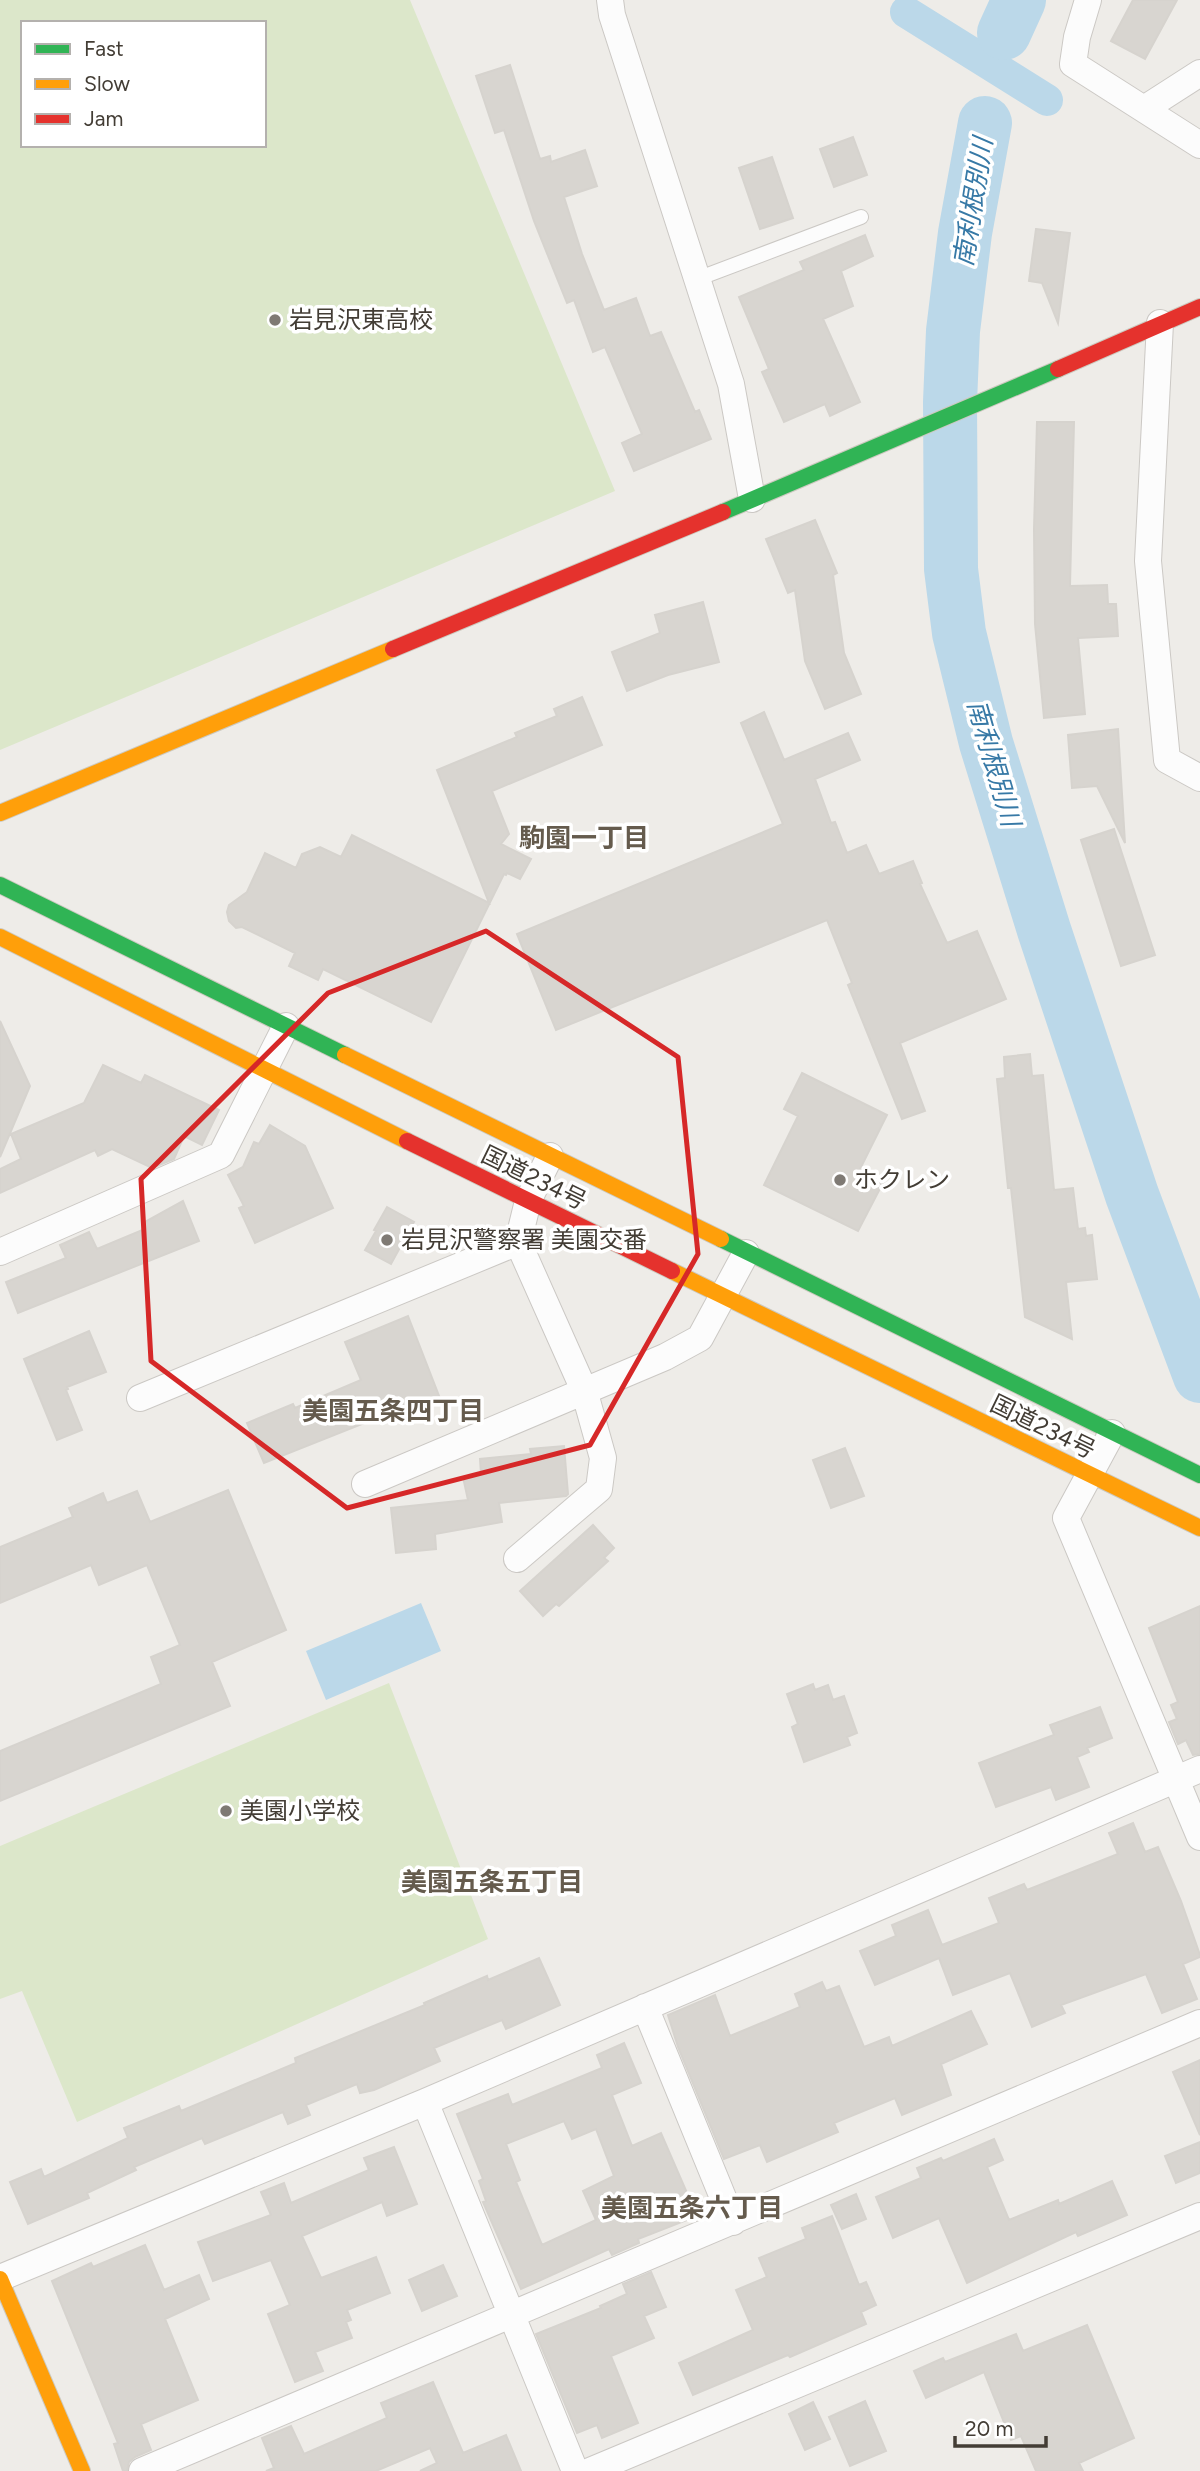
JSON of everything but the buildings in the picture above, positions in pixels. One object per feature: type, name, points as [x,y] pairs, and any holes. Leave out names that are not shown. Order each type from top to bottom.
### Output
[{"type":"main road","points":[[0,813],[914,432],[1200,307]]},
{"type":"main road","name":"国道234号","points":[[0,885],[1196,1473]]},
{"type":"main road","name":"国道234号","points":[[0,937],[528,1201],[1200,1528]]},
{"type":"main road","points":[[0,2278],[82,2471]]},
{"type":"street","points":[[610,0],[612,15],[731,384],[752,499]]},
{"type":"street","points":[[1088,0],[1077,37],[1073,64],[1200,145]]},
{"type":"street","points":[[1144,109],[1200,73]]},
{"type":"street","points":[[1160,323],[1148,561],[1167,760],[1200,778]]},
{"type":"street","points":[[0,1252],[220,1155],[286,1026]]},
{"type":"street","points":[[517,1559],[599,1489],[604,1458],[584,1390],[518,1242],[528,1201],[550,1156]]},
{"type":"street","points":[[140,1398],[518,1242]]},
{"type":"street","points":[[365,1484],[665,1357],[700,1338],[746,1253]]},
{"type":"street","points":[[1112,1433],[1066,1518],[1200,1837]]},
{"type":"street","points":[[0,2278],[425,2102],[1200,1769]]},
{"type":"street","points":[[645,2007],[733,2222]]},
{"type":"street","points":[[142,2471],[1200,2023]]},
{"type":"street","points":[[425,2102],[575,2471]]},
{"type":"street","points":[[590,2471],[1200,2216]]},
{"type":"lane","points":[[698,279],[861,217]]},
{"type":"highlighted area","points":[[486,931],[678,1057],[698,1254],[590,1445],[347,1508],[151,1361],[141,1179],[328,993]]},
{"type":"green space","name":"岩見沢東高校","points":[[0,0],[410,0],[615,491],[0,750]]},
{"type":"green space","points":[[389,1683],[488,1939],[77,2122],[22,1991],[0,1999],[0,1846]]},
{"type":"water","points":[[421,1603],[441,1651],[326,1700],[306,1651]]},
{"type":"waterway","name":"南利根別川","points":[[1004,33],[1019,0]]},
{"type":"waterway","points":[[906,12],[1047,100]]},
{"type":"waterway","name":"南利根別川","points":[[985,123],[965,233],[953,331],[950,402],[951,569],[959,633],[986,743],[1044,930],[1132,1195],[1200,1376]]},
{"type":"traffic: fast","points":[[723,512],[1058,369]]},
{"type":"traffic: fast","points":[[0,885],[345,1055]]},
{"type":"traffic: fast","points":[[721,1239],[1200,1475]]},
{"type":"traffic: slow","points":[[0,813],[393,649]]},
{"type":"traffic: slow","points":[[0,937],[407,1141]]},
{"type":"traffic: slow","points":[[345,1055],[721,1239]]},
{"type":"traffic: slow","points":[[672,1271],[1200,1528]]},
{"type":"traffic: slow","points":[[0,2279],[82,2471]]},
{"type":"traffic: jam","points":[[1058,369],[1200,307]]},
{"type":"traffic: jam","points":[[393,649],[723,512]]},
{"type":"traffic: jam","points":[[407,1141],[672,1271]]},
{"type":"place","name":"岩見沢東高校","points":[[275,320]]},
{"type":"place","name":"ホクレン","points":[[840,1180]]},
{"type":"place","name":"岩見沢警察署 美園交番","points":[[387,1240]]},
{"type":"place","name":"美園小学校","points":[[226,1811]]},
{"type":"district","name":"駒園一丁目","points":[[584,838]]},
{"type":"district","name":"美園五条四丁目","points":[[393,1411]]},
{"type":"district","name":"美園五条五丁目","points":[[492,1882]]},
{"type":"district","name":"美園五条六丁目","points":[[692,2208]]}]
